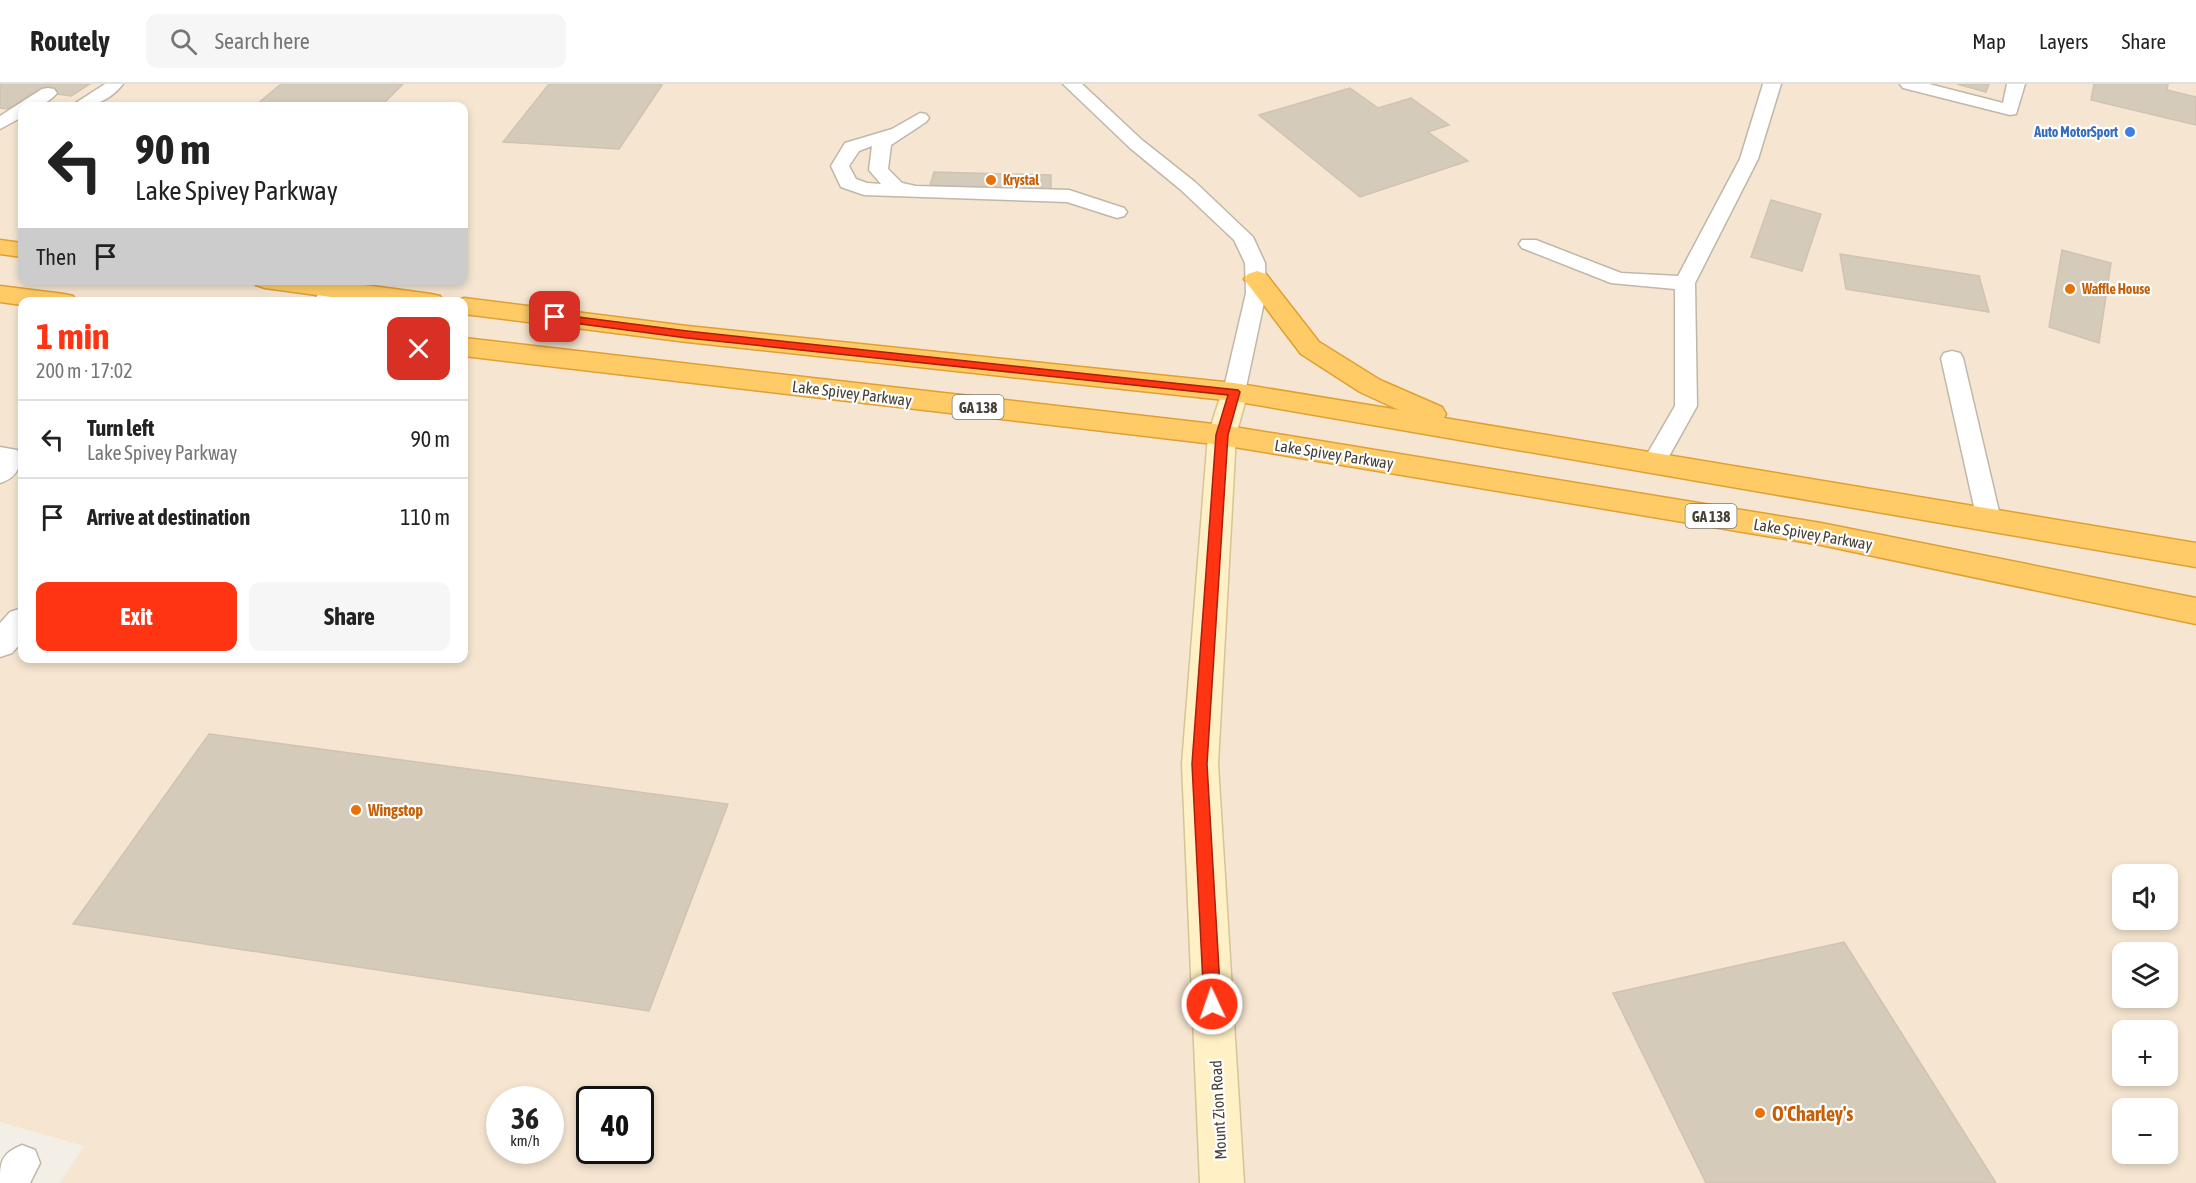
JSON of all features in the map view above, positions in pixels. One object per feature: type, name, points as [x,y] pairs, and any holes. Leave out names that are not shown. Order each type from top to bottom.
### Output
[{"type":"highway","points":[[0,247],[18,249]]},
{"type":"highway","points":[[1257,279],[1310,348],[1370,386],[1478,434]]},
{"type":"highway","points":[[286,285],[331,296],[348,297]]},
{"type":"highway","points":[[0,294],[24,297]]},
{"type":"highway","points":[[468,307],[687,334],[1234,392],[2196,555]]},
{"type":"highway","name":"Lake Spivey Parkway","points":[[468,347],[1222,435],[1821,534],[2196,611]]},
{"type":"street","name":"Mount Zion Road","points":[[1222,1183],[1200,764],[1222,435],[1234,392]]},
{"type":"street","points":[[0,644],[18,625]]},
{"type":"lane","points":[[87,102],[109,90],[114,84]]},
{"type":"lane","points":[[1072,84],[1136,144],[1188,186],[1243,237],[1255,263],[1257,279],[1234,392]]},
{"type":"lane","points":[[1654,463],[1686,406],[1685,283],[1749,159],[1772,84]]},
{"type":"lane","points":[[1918,85],[2010,110],[2016,84]]},
{"type":"lane","points":[[909,190],[895,187],[878,170],[882,143],[920,118]]},
{"type":"lane","points":[[896,134],[852,147],[840,166],[848,183],[864,189],[1069,196],[1117,212]]},
{"type":"lane","points":[[1529,244],[1564,260],[1618,279],[1685,283]]},
{"type":"lane","points":[[1952,358],[1989,520]]},
{"type":"lane","points":[[0,455],[9,456],[8,466],[0,474]]},
{"type":"shaded area","points":[[0,84],[2196,84],[2196,1183],[60,1183],[84,1146],[0,1122]]},
{"type":"building","points":[[0,84],[90,84],[71,96],[36,91],[8,109],[0,108]]},
{"type":"building","points":[[281,84],[403,84],[385,102],[260,102]]},
{"type":"building","points":[[549,84],[662,85],[619,149],[503,142]]},
{"type":"building","points":[[1957,84],[1989,84],[1986,92]]},
{"type":"building","points":[[2094,84],[2168,84],[2167,90],[2196,97],[2196,125],[2091,100]]},
{"type":"building","points":[[1350,88],[1378,108],[1411,98],[1449,125],[1428,132],[1468,161],[1360,197],[1259,115]]},
{"type":"building","name":"Krystal","points":[[934,172],[1051,175],[1051,192],[930,185]]},
{"type":"building","points":[[1771,200],[1821,214],[1802,271],[1751,257]]},
{"type":"building","points":[[2062,250],[2111,263],[2099,343],[2049,327]]},
{"type":"building","points":[[1840,254],[1979,276],[1989,312],[1846,289]]},
{"type":"building","points":[[209,734],[728,804],[649,1011],[73,924]]},
{"type":"building","points":[[1844,942],[1996,1183],[1706,1183],[1613,993]]},
{"type":"place","name":"Auto MotorSport","points":[[2130,132]]},
{"type":"place","name":"Krystal","points":[[991,180]]},
{"type":"place","name":"Waffle House","points":[[2070,289]]},
{"type":"place","name":"Wingstop","points":[[356,810]]},
{"type":"place","name":"O'Charley's","points":[[1760,1113]]},
{"type":"route","points":[[555,317],[687,334],[1234,392],[1222,435],[1200,764],[1212,1004]]}]
